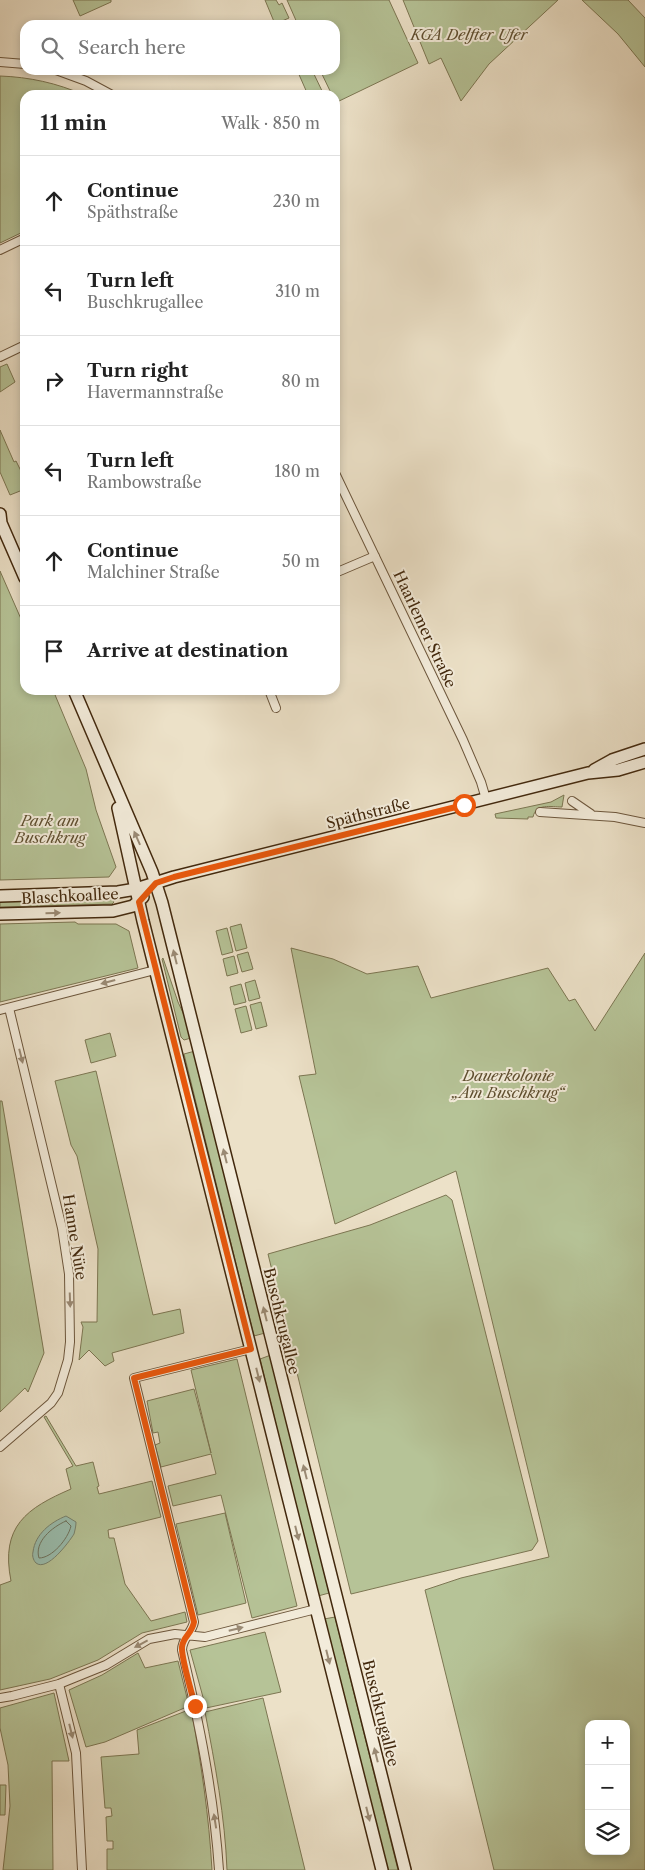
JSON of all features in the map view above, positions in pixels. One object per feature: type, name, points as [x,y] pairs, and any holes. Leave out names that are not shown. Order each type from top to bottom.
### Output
[{"type":"main road","points":[[0,520],[20,566]]},
{"type":"main road","name":"Buschkrugallee","points":[[76,695],[156,883],[405,1870]]},
{"type":"main road","name":"Späthstraße","points":[[588,773],[612,760],[645,749]]},
{"type":"main road","name":"Späthstraße","points":[[136,889],[588,773],[618,770],[645,762]]},
{"type":"main road","name":"Buschkrugallee","points":[[113,784],[155,970],[382,1870]]},
{"type":"main road","points":[[139,902],[156,883]]},
{"type":"main road","name":"Blaschkoallee","points":[[0,896],[108,893],[136,889]]},
{"type":"main road","name":"Blaschkoallee","points":[[0,914],[113,911],[127,908],[139,902]]},
{"type":"main road","points":[[175,1048],[197,1043]]},
{"type":"main road","points":[[251,1349],[272,1344]]},
{"type":"main road","points":[[316,1609],[338,1604]]},
{"type":"street","points":[[0,62],[20,64]]},
{"type":"street","points":[[70,75],[103,90]]},
{"type":"street","points":[[0,250],[20,240]]},
{"type":"street","points":[[0,357],[20,347]]},
{"type":"street","name":"Haarlemer Straße","points":[[340,483],[463,740],[481,782],[486,799]]},
{"type":"street","points":[[340,571],[375,556]]},
{"type":"street","points":[[271,695],[276,708]]},
{"type":"street","points":[[572,801],[591,814]]},
{"type":"street","points":[[540,812],[591,814],[645,824]]},
{"type":"street","points":[[0,1010],[155,970]]},
{"type":"street","name":"Hanne Nüte","points":[[0,1447],[51,1403],[58,1393],[68,1360],[70,1342],[69,1274],[62,1228],[9,1008]]},
{"type":"street","points":[[219,1870],[216,1830],[204,1753],[197,1712],[182,1650],[184,1639],[192,1630],[194,1622],[134,1378],[251,1349]]},
{"type":"street","points":[[0,1698],[59,1684],[104,1666],[149,1639],[170,1634],[205,1637],[316,1609]]},
{"type":"street","points":[[59,1684],[76,1753],[82,1870]]},
{"type":"green space","points":[[73,0],[111,0],[111,2],[80,16]]},
{"type":"green space","points":[[265,0],[276,0],[279,5],[282,3],[289,18],[273,20]]},
{"type":"green space","points":[[287,0],[389,0],[418,63],[340,101],[340,90],[330,90],[322,75],[340,75],[340,20],[296,20]]},
{"type":"green space","name":"KGA Delfter Ufer","points":[[403,0],[558,0],[489,64],[461,101],[441,58],[429,64]]},
{"type":"green space","points":[[582,0],[628,0],[645,18],[645,67],[618,34]]},
{"type":"green space","points":[[299,75],[314,75],[322,90],[306,90]]},
{"type":"green space","points":[[0,76],[43,81],[72,90],[20,90],[20,233],[0,243]]},
{"type":"green space","points":[[7,364],[15,382],[0,392],[0,367]]},
{"type":"green space","points":[[0,430],[14,462],[16,461],[20,469],[20,491],[10,495],[0,472]]},
{"type":"green space","name":"Park am Buschkrug","points":[[0,571],[20,617],[20,695],[55,695],[86,769],[96,810],[116,867],[109,877],[0,880]]},
{"type":"green space","points":[[564,795],[562,807],[549,806],[541,808],[537,810],[533,817],[528,817],[528,819],[496,818],[495,814],[551,802]]},
{"type":"green space","points":[[112,899],[114,902],[112,904],[0,907],[0,901]]},
{"type":"green space","points":[[75,922],[78,924],[116,924],[129,931],[138,968],[0,1002],[0,924]]},
{"type":"green space","points":[[241,924],[247,948],[236,951],[230,927]]},
{"type":"green space","points":[[227,928],[233,952],[222,955],[216,931]]},
{"type":"green space","name":"Dauerkolonie „Am Buschkrug“","points":[[291,948],[333,959],[367,974],[418,966],[431,998],[548,968],[569,1001],[575,999],[595,1031],[645,953],[645,1870],[494,1870],[425,1590],[461,1578],[549,1557],[456,1171],[335,1224],[299,1076],[316,1074]]},
{"type":"green space","points":[[248,952],[253,969],[242,972],[237,955]]},
{"type":"green space","points":[[234,956],[238,973],[227,976],[223,959]]},
{"type":"green space","points":[[163,958],[178,1002],[190,1028],[191,1038],[184,1040],[181,1037]]},
{"type":"green space","points":[[255,980],[260,998],[249,1001],[245,983]]},
{"type":"green space","points":[[241,984],[246,1002],[234,1005],[230,987]]},
{"type":"green space","points":[[261,1002],[267,1026],[256,1029],[250,1005]]},
{"type":"green space","points":[[246,1006],[252,1030],[241,1033],[235,1009]]},
{"type":"green space","points":[[110,1033],[116,1056],[91,1063],[85,1040]]},
{"type":"green space","points":[[195,1051],[265,1333],[254,1336],[184,1054]]},
{"type":"green space","points":[[96,1071],[153,1315],[180,1309],[184,1333],[112,1353],[114,1361],[105,1366],[89,1350],[79,1360],[83,1327],[81,1322],[97,1322],[98,1249],[77,1156],[71,1145],[55,1081]]},
{"type":"green space","points":[[0,1101],[2,1101],[44,1353],[28,1392],[25,1388],[0,1412]]},
{"type":"green space","points":[[446,1195],[452,1200],[538,1541],[532,1550],[351,1594],[268,1254],[370,1225]]},
{"type":"green space","points":[[271,1355],[329,1593],[318,1596],[260,1359]]},
{"type":"green space","points":[[237,1359],[297,1606],[252,1618],[221,1495],[173,1506],[168,1486],[216,1474],[211,1454],[161,1467],[155,1445],[160,1443],[158,1432],[153,1433],[147,1401],[194,1389],[211,1453],[191,1370]]},
{"type":"green space","points":[[46,1416],[76,1466],[93,1462],[99,1494],[152,1481],[161,1517],[108,1530],[109,1538],[114,1538],[125,1584],[151,1621],[185,1612],[187,1622],[142,1633],[98,1660],[50,1679],[0,1690],[0,1585],[11,1581],[10,1546],[14,1533],[20,1522],[30,1512],[55,1496],[71,1489],[66,1469],[73,1466],[44,1417]]},
{"type":"green space","points":[[225,1513],[246,1603],[198,1615],[176,1524]]},
{"type":"green space","points":[[335,1617],[398,1870],[386,1870],[324,1619]]},
{"type":"green space","points":[[265,1632],[281,1692],[206,1708],[190,1650]]},
{"type":"green space","points":[[138,1653],[145,1668],[178,1661],[189,1706],[105,1742],[86,1747],[69,1690],[102,1675]]},
{"type":"green space","points":[[54,1693],[69,1761],[52,1761],[53,1870],[3,1870],[10,1806],[8,1765],[0,1728],[0,1708]]},
{"type":"green space","points":[[263,1698],[305,1870],[227,1870],[222,1810],[205,1712]]},
{"type":"green space","points":[[191,1709],[204,1789],[212,1870],[107,1870],[107,1849],[113,1849],[113,1841],[107,1841],[106,1817],[112,1816],[111,1808],[105,1808],[101,1757],[139,1754],[137,1730]]},
{"type":"green space","points":[[0,1785],[6,1785],[5,1815],[0,1815]]},
{"type":"water","points":[[66,1516],[76,1522],[74,1534],[52,1560],[41,1565],[36,1563],[33,1559],[34,1546],[40,1534],[49,1525]]},
{"type":"route","points":[[195,1706],[182,1650],[184,1639],[192,1630],[194,1622],[134,1378],[251,1349],[139,902],[156,883],[174,877],[464,805]]}]
